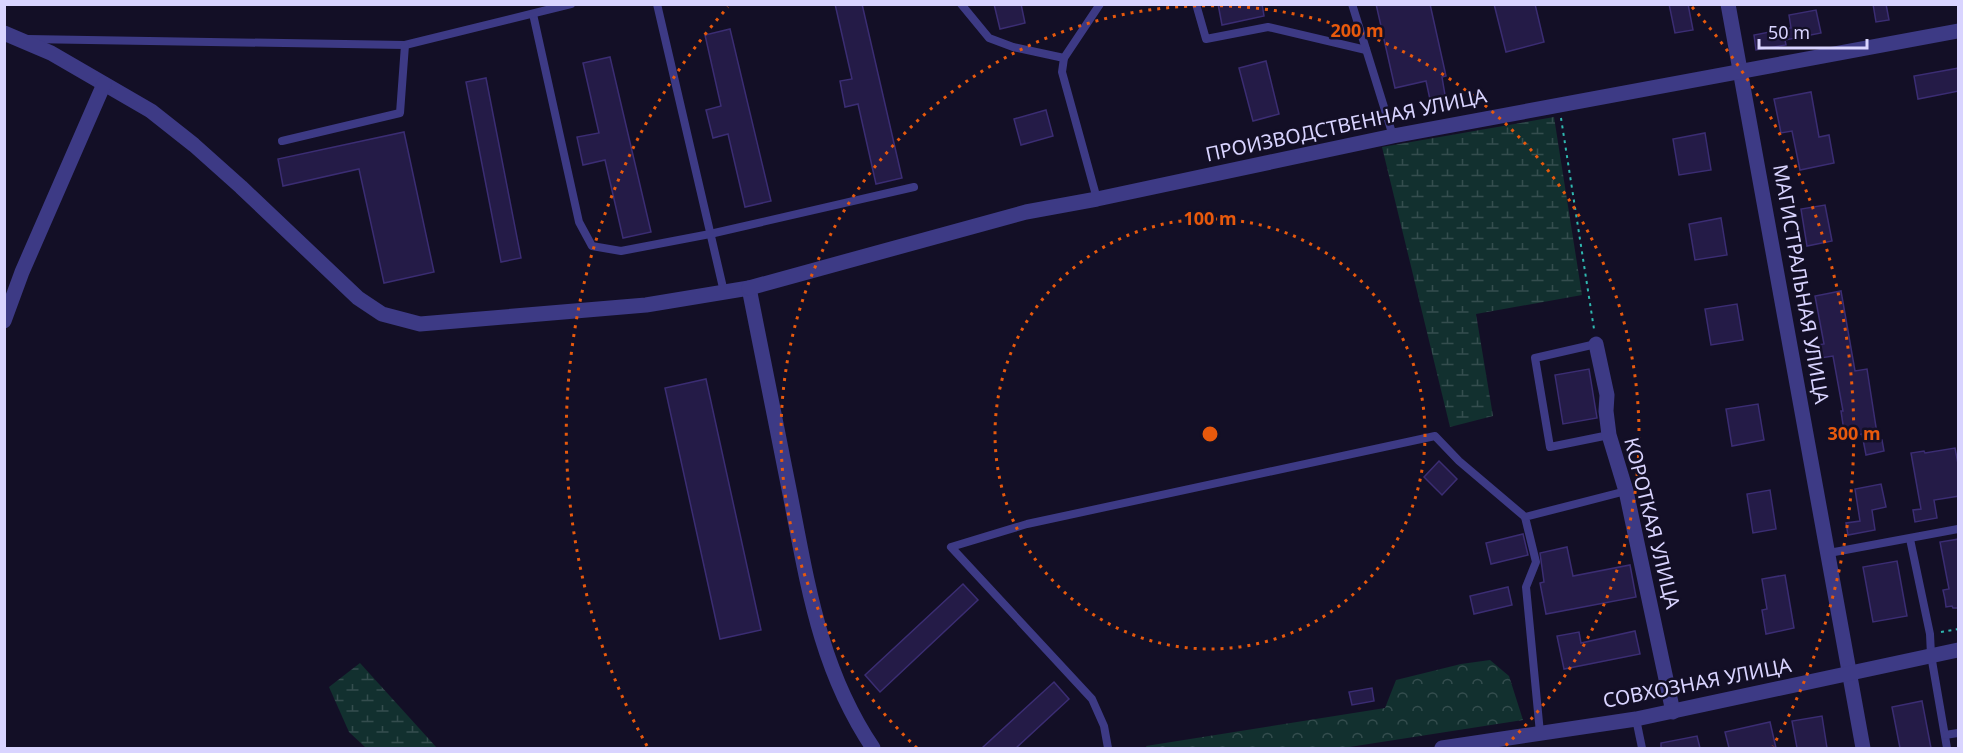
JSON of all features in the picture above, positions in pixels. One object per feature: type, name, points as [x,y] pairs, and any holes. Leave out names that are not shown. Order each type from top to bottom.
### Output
[{"type":"street","name":"МАГИСТРАЛЬНАЯ УЛИЦА","points":[[1728,4],[1863,748]]},
{"type":"street","name":"ПРОИЗВОДСТВЕННАЯ УЛИЦА","points":[[10,36],[51,53],[150,111],[194,145],[358,298],[382,314],[420,324],[646,305],[749,288],[1026,212],[1393,136],[1959,31]]},
{"type":"street","points":[[4,321],[22,272],[104,84]]},
{"type":"street","points":[[749,288],[812,609],[831,669],[855,722],[873,748]]},
{"type":"street","name":"КОРОТКАЯ УЛИЦА","points":[[1596,344],[1607,395],[1609,435],[1626,491],[1673,712]]},
{"type":"street","name":"СОВХОЗНАЯ УЛИЦА","points":[[1442,748],[1673,712],[1959,650]]},
{"type":"lane","points":[[10,36],[405,45],[571,4]]},
{"type":"lane","points":[[657,4],[724,292]]},
{"type":"lane","points":[[961,4],[989,38],[1012,47],[1064,58]]},
{"type":"lane","points":[[1097,199],[1062,72],[1064,58],[1100,4]]},
{"type":"lane","points":[[1197,4],[1206,39],[1268,27],[1366,50]]},
{"type":"lane","points":[[1352,4],[1393,136]]},
{"type":"lane","points":[[533,14],[579,222],[592,246],[621,250],[710,234],[914,187]]},
{"type":"lane","points":[[282,141],[400,113],[405,45]]},
{"type":"lane","points":[[1596,344],[1534,358],[1550,447],[1609,435]]},
{"type":"lane","points":[[1108,748],[1104,726],[1092,699],[951,547],[1027,524],[1434,436],[1459,461],[1525,517],[1536,562],[1526,587],[1540,734]]},
{"type":"lane","points":[[1525,517],[1626,491]]},
{"type":"lane","points":[[1829,553],[1959,530]]},
{"type":"lane","points":[[1910,539],[1930,634],[1931,656],[1947,748]]},
{"type":"lane","points":[[1636,719],[1642,748]]},
{"type":"lane","points":[[1945,735],[1959,733]]},
{"type":"path","points":[[1559,104],[1596,344]]},
{"type":"path","points":[[1930,634],[1959,629]]},
{"type":"green space","points":[[1554,117],[1582,295],[1476,314],[1493,416],[1450,427],[1382,147]]},
{"type":"green space","points":[[1490,660],[1509,676],[1523,720],[1343,748],[1147,748],[1146,746],[1385,708],[1396,680],[1461,664]]},
{"type":"green space","points":[[360,663],[437,748],[366,748],[349,732],[329,687]]},
{"type":"building","points":[[835,4],[862,4],[902,178],[876,184],[858,104],[845,107],[840,81],[852,79]]},
{"type":"building","points":[[994,4],[1021,4],[1025,23],[1000,29]]},
{"type":"building","points":[[1218,4],[1262,4],[1264,16],[1222,25]]},
{"type":"building","points":[[1376,4],[1430,4],[1446,76],[1442,77],[1446,101],[1431,104],[1426,81],[1395,88]]},
{"type":"building","points":[[1494,4],[1535,4],[1544,42],[1506,52]]},
{"type":"building","points":[[1669,4],[1688,4],[1693,30],[1675,33]]},
{"type":"building","points":[[1873,4],[1886,4],[1889,20],[1876,22]]},
{"type":"building","points":[[1816,10],[1821,33],[1785,40],[1786,45],[1756,50],[1754,35],[1791,28],[1789,15]]},
{"type":"building","points":[[730,29],[771,201],[745,207],[728,134],[713,138],[706,110],[721,106],[705,35]]},
{"type":"building","points":[[610,57],[651,232],[623,238],[605,160],[583,165],[577,137],[599,133],[583,63]]},
{"type":"building","points":[[1266,61],[1279,114],[1253,121],[1239,68]]},
{"type":"building","points":[[1959,68],[1959,91],[1918,99],[1914,76]]},
{"type":"building","points":[[486,78],[521,258],[501,262],[466,82]]},
{"type":"building","points":[[1811,92],[1819,137],[1829,135],[1834,163],[1800,170],[1792,131],[1781,133],[1774,99]]},
{"type":"building","points":[[1046,110],[1053,136],[1021,145],[1014,119]]},
{"type":"building","points":[[404,132],[434,272],[384,283],[359,169],[283,186],[278,159]]},
{"type":"building","points":[[1705,133],[1711,170],[1679,175],[1673,139]]},
{"type":"building","points":[[1825,205],[1832,241],[1807,246],[1801,209]]},
{"type":"building","points":[[1721,218],[1727,255],[1695,260],[1689,224]]},
{"type":"building","points":[[1841,291],[1855,371],[1867,369],[1878,440],[1882,440],[1884,451],[1866,455],[1862,434],[1845,438],[1841,411],[1843,411],[1833,356],[1814,359],[1812,346],[1824,344],[1815,296]]},
{"type":"building","points":[[1737,304],[1743,340],[1711,345],[1705,309]]},
{"type":"building","points":[[1589,369],[1597,418],[1563,424],[1555,375]]},
{"type":"building","points":[[706,379],[761,630],[720,639],[665,388]]},
{"type":"building","points":[[1758,404],[1764,440],[1732,446],[1726,409]]},
{"type":"building","points":[[1955,448],[1959,469],[1959,496],[1934,500],[1937,518],[1915,522],[1913,510],[1921,509],[1911,453]]},
{"type":"building","points":[[1439,461],[1457,479],[1442,495],[1424,477]]},
{"type":"building","points":[[1881,484],[1886,507],[1872,510],[1875,530],[1848,535],[1846,523],[1860,521],[1855,489]]},
{"type":"building","points":[[1770,490],[1776,529],[1753,533],[1747,494]]},
{"type":"building","points":[[1523,534],[1528,555],[1491,564],[1486,543]]},
{"type":"building","points":[[1959,539],[1959,608],[1953,608],[1952,606],[1946,607],[1943,590],[1949,589],[1940,542]]},
{"type":"building","points":[[1567,547],[1573,576],[1630,565],[1636,597],[1546,614],[1540,583],[1544,582],[1540,553]]},
{"type":"building","points":[[1897,561],[1907,616],[1873,622],[1863,567]]},
{"type":"building","points":[[1785,575],[1794,628],[1766,634],[1762,610],[1767,609],[1762,579]]},
{"type":"building","points":[[963,584],[978,600],[880,692],[865,675]]},
{"type":"building","points":[[1508,587],[1512,605],[1474,614],[1470,596]]},
{"type":"building","points":[[1635,631],[1640,654],[1564,669],[1557,636],[1579,632],[1581,643]]},
{"type":"building","points":[[1054,682],[1069,699],[1016,748],[982,748]]},
{"type":"building","points":[[1372,688],[1374,701],[1352,705],[1349,692]]},
{"type":"building","points":[[1922,701],[1931,748],[1900,748],[1892,707]]},
{"type":"building","points":[[1822,716],[1827,748],[1797,748],[1792,721]]},
{"type":"building","points":[[1770,722],[1776,748],[1729,748],[1725,732]]},
{"type":"building","points":[[1697,736],[1700,748],[1661,748],[1661,743]]}]
